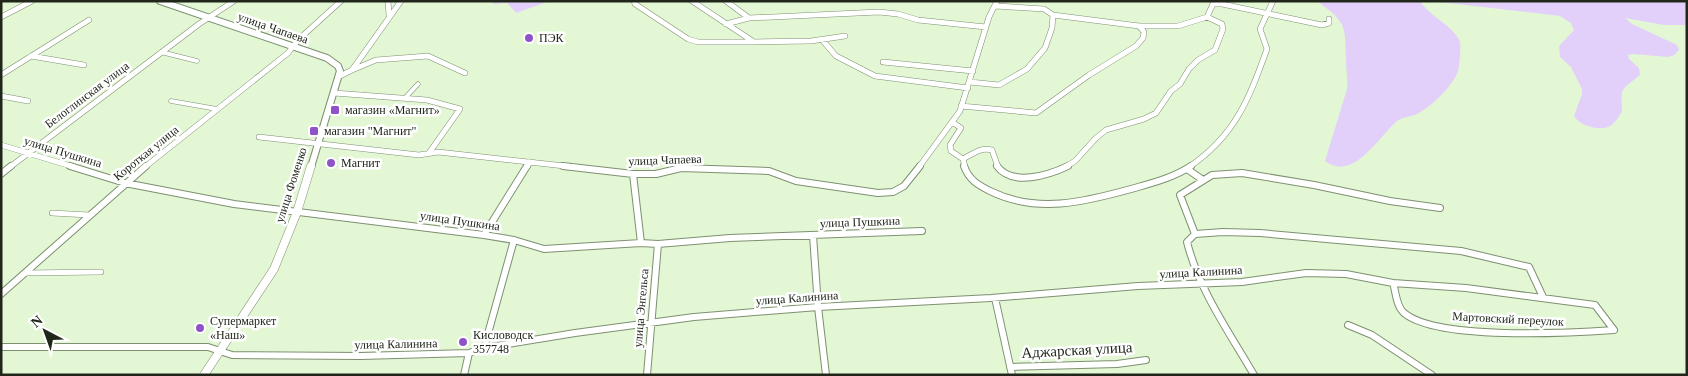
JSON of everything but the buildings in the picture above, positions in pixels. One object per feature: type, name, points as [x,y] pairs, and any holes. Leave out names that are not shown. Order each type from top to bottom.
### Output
[{"type":"main road","name":"улица Чапаева","points":[[161,1],[333,61],[338,66],[340,76]]},
{"type":"main road","name":"улица Фоменко","points":[[204,375],[274,269],[284,248],[340,76]]},
{"type":"street","points":[[1,17],[32,1]]},
{"type":"street","name":"Белоглинская улица","points":[[1,174],[161,52],[207,18],[234,1]]},
{"type":"street","name":"Короткая улица","points":[[1,294],[125,183],[285,55],[341,1]]},
{"type":"street","points":[[388,1],[390,15]]},
{"type":"street","points":[[352,70],[401,1]]},
{"type":"street","points":[[634,1],[635,4],[688,39],[698,42],[824,42],[845,36]]},
{"type":"street","points":[[692,1],[754,42]]},
{"type":"street","points":[[726,1],[749,18]]},
{"type":"street","points":[[952,122],[961,128],[950,146],[951,151],[963,159],[965,174],[970,180],[1008,200],[1062,206],[1085,202],[1172,176],[1187,169],[1218,144],[1230,131],[1239,115],[1267,49],[1260,29],[1273,1]]},
{"type":"street","points":[[963,159],[982,148],[987,148],[992,150],[997,166],[1002,173],[1022,178],[1048,173],[1069,166],[1103,132],[1116,124],[1147,119],[1156,113],[1171,91],[1180,84],[1189,69],[1198,60],[1215,50],[1223,28],[1222,24],[1207,17],[1178,26],[1139,26],[1053,15],[1044,9],[996,3]]},
{"type":"street","name":"улица Чапаева","points":[[259,137],[419,155],[438,152],[633,174],[656,174],[681,168],[769,170],[796,181],[878,193],[894,192],[904,186],[913,176],[952,122],[961,106],[986,27],[996,3]]},
{"type":"street","points":[[1207,17],[1213,4],[1217,4],[1322,25],[1329,23],[1329,19]]},
{"type":"street","points":[[726,24],[749,18],[887,13],[918,20],[986,27]]},
{"type":"street","points":[[824,42],[836,56],[870,74],[969,85],[999,85],[1027,69],[1044,48],[1052,28],[1053,15]]},
{"type":"street","points":[[1,74],[90,20]]},
{"type":"street","points":[[961,106],[1036,113],[1088,75],[1136,46],[1143,38],[1144,32],[1139,26]]},
{"type":"street","points":[[161,52],[197,60]]},
{"type":"street","points":[[31,56],[84,65]]},
{"type":"street","points":[[340,76],[376,60],[428,56],[465,73]]},
{"type":"street","points":[[883,62],[973,71]]},
{"type":"street","points":[[405,98],[418,84]]},
{"type":"street","points":[[334,93],[440,102],[460,110],[429,153]]},
{"type":"street","points":[[1,96],[28,101]]},
{"type":"street","points":[[171,101],[217,109]]},
{"type":"street","name":"улица Пушкина","points":[[1,145],[125,183],[234,204],[484,235],[514,240],[544,249],[641,243],[658,244],[730,238],[922,232]]},
{"type":"street","points":[[484,235],[530,162]]},
{"type":"street","points":[[1187,169],[1203,180]]},
{"type":"street","points":[[1195,234],[1180,195],[1212,175],[1242,173],[1314,185],[1390,201],[1440,208]]},
{"type":"street","points":[[633,174],[641,243]]},
{"type":"street","points":[[52,213],[88,215]]},
{"type":"street","points":[[1254,375],[1202,284],[1187,242],[1195,234],[1223,232],[1260,233],[1461,251],[1529,268],[1543,297]]},
{"type":"street","points":[[813,235],[818,307],[826,375]]},
{"type":"street","points":[[484,348],[514,240]]},
{"type":"street","name":"улица Энгельса","points":[[647,375],[658,244]]},
{"type":"street","points":[[25,273],[101,272]]},
{"type":"street","name":"улица Калинина","points":[[1,347],[208,348],[232,355],[351,356],[469,353],[484,348],[651,321],[818,307],[995,298],[1138,286],[1242,282],[1306,273],[1346,274],[1393,284],[1466,288],[1596,305]]},
{"type":"street","name":"Мартовский переулок","points":[[1393,284],[1401,311],[1410,319],[1456,329],[1568,334],[1614,330],[1596,305]]},
{"type":"street","name":"Аджарская улица","points":[[995,298],[1012,375]]},
{"type":"street","points":[[1348,325],[1372,335],[1432,375]]},
{"type":"street","points":[[464,375],[469,353]]},
{"type":"street","name":"Аджарская улица","points":[[1010,367],[1116,364],[1146,360]]},
{"type":"shaded area","points":[[493,1],[550,1],[516,13],[507,3],[493,4]]},
{"type":"shaded area","points":[[1317,1],[1420,1],[1453,32],[1460,42],[1458,71],[1444,92],[1419,113],[1397,121],[1356,162],[1346,166],[1335,166],[1325,161],[1347,89],[1344,32],[1339,20]]},
{"type":"shaded area","points":[[1431,1],[1687,1],[1687,25],[1664,25],[1625,18],[1632,24],[1677,45],[1679,50],[1674,55],[1668,57],[1628,55],[1629,59],[1639,68],[1640,75],[1624,89],[1622,93],[1622,112],[1616,121],[1608,127],[1594,128],[1580,122],[1574,116],[1582,89],[1571,67],[1560,57],[1559,46],[1574,30],[1571,23],[1560,16]]},
{"type":"place","name":"ПЭК","points":[[529,38]]},
{"type":"place","name":"магазин «Магнит»","points":[[335,110]]},
{"type":"place","name":"магазин \"Магнит\"","points":[[314,131]]},
{"type":"place","name":"Магнит","points":[[331,163]]},
{"type":"place","name":"Супермаркет «Наш»","points":[[200,328]]},
{"type":"place","name":"Кисловодск 357748","points":[[463,342]]}]
